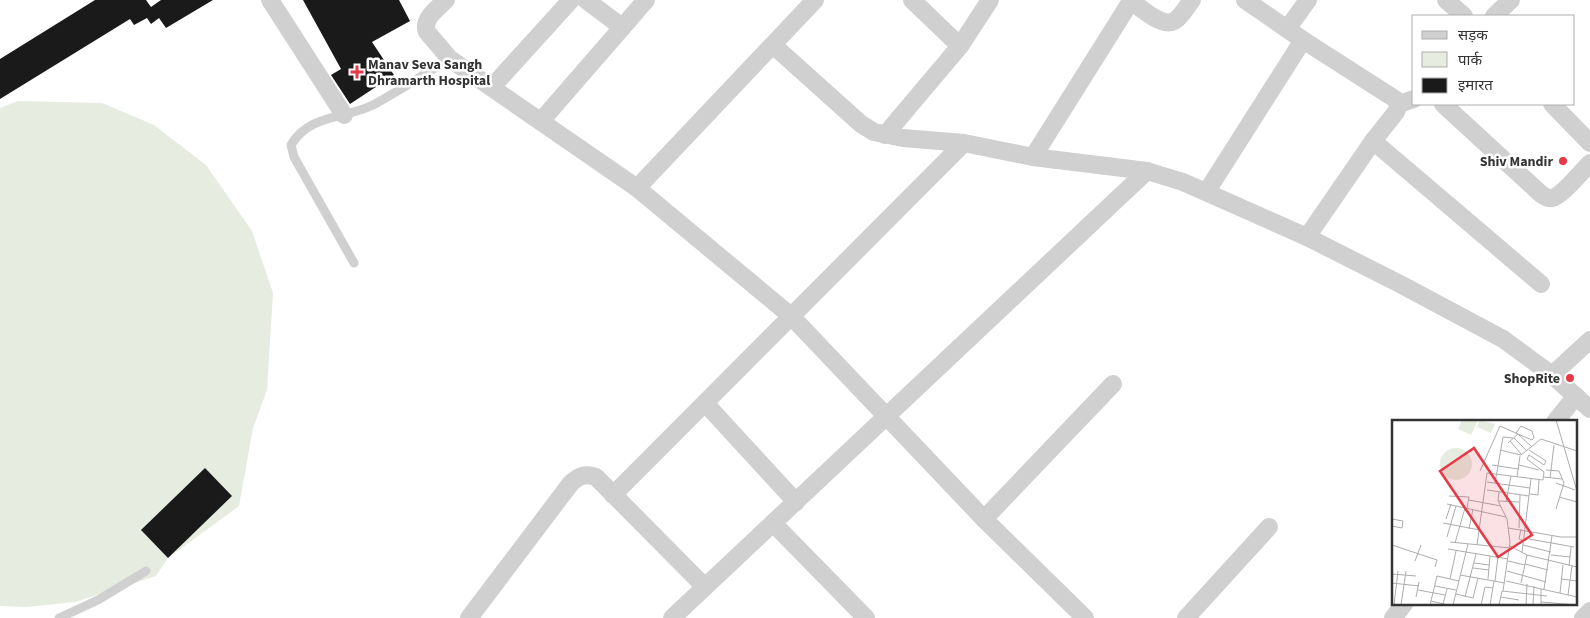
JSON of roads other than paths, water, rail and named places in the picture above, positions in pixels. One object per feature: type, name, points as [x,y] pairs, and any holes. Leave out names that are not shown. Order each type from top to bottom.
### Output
[{"type":"street","points":[[270,0],[344,116]]},
{"type":"street","points":[[446,0],[429,18],[425,28],[450,59],[637,188],[791,316],[984,519],[1085,618]]},
{"type":"street","points":[[492,87],[571,0]]},
{"type":"street","points":[[586,0],[622,27]]},
{"type":"street","points":[[541,120],[646,0]]},
{"type":"street","points":[[637,188],[815,0]]},
{"type":"street","points":[[912,0],[960,46]]},
{"type":"street","points":[[885,135],[960,46],[990,0]]},
{"type":"street","points":[[1033,157],[1131,0],[1167,24],[1178,19],[1192,0]]},
{"type":"street","points":[[1245,0],[1303,40],[1392,96],[1406,102],[1373,141],[1307,237]]},
{"type":"street","points":[[1287,29],[1308,0]]},
{"type":"street","points":[[1446,0],[1463,15]]},
{"type":"street","points":[[1495,15],[1511,0]]},
{"type":"street","points":[[1207,191],[1303,40]]},
{"type":"street","points":[[773,45],[861,124],[874,132],[904,138],[964,143],[1033,157],[1147,171],[1207,191],[1307,237],[1503,339],[1552,375],[1590,409]]},
{"type":"street","points":[[1444,105],[1547,198],[1553,198],[1561,193],[1590,163]]},
{"type":"street","points":[[1553,105],[1590,143]]},
{"type":"street","points":[[1373,141],[1540,284]]},
{"type":"street","points":[[613,495],[964,143]]},
{"type":"street","points":[[675,617],[1147,171]]},
{"type":"street","points":[[1552,375],[1590,340]]},
{"type":"street","points":[[984,519],[1113,384]]},
{"type":"street","points":[[1557,420],[1576,396]]},
{"type":"street","points":[[705,403],[796,502]]},
{"type":"street","points":[[469,618],[571,483],[578,477],[588,474],[596,478],[705,587]]},
{"type":"street","points":[[773,523],[866,618]]},
{"type":"street","points":[[1186,618],[1269,527]]},
{"type":"street","points":[[1393,618],[1402,606]]},
{"type":"street","points":[[1583,618],[1590,611]]},
{"type":"lane","points":[[354,263],[292,151],[292,145],[301,132],[322,120],[330,117],[344,116],[372,105],[450,59]]},
{"type":"lane","points":[[59,618],[98,600],[146,571]]},
{"type":"place","name":"Manav Seva Sangh Dhramarth Hospital","points":[[357,72]]},
{"type":"place","name":"Shiv Mandir","points":[[1563,161]]},
{"type":"place","name":"ShopRite","points":[[1570,378]]}]
